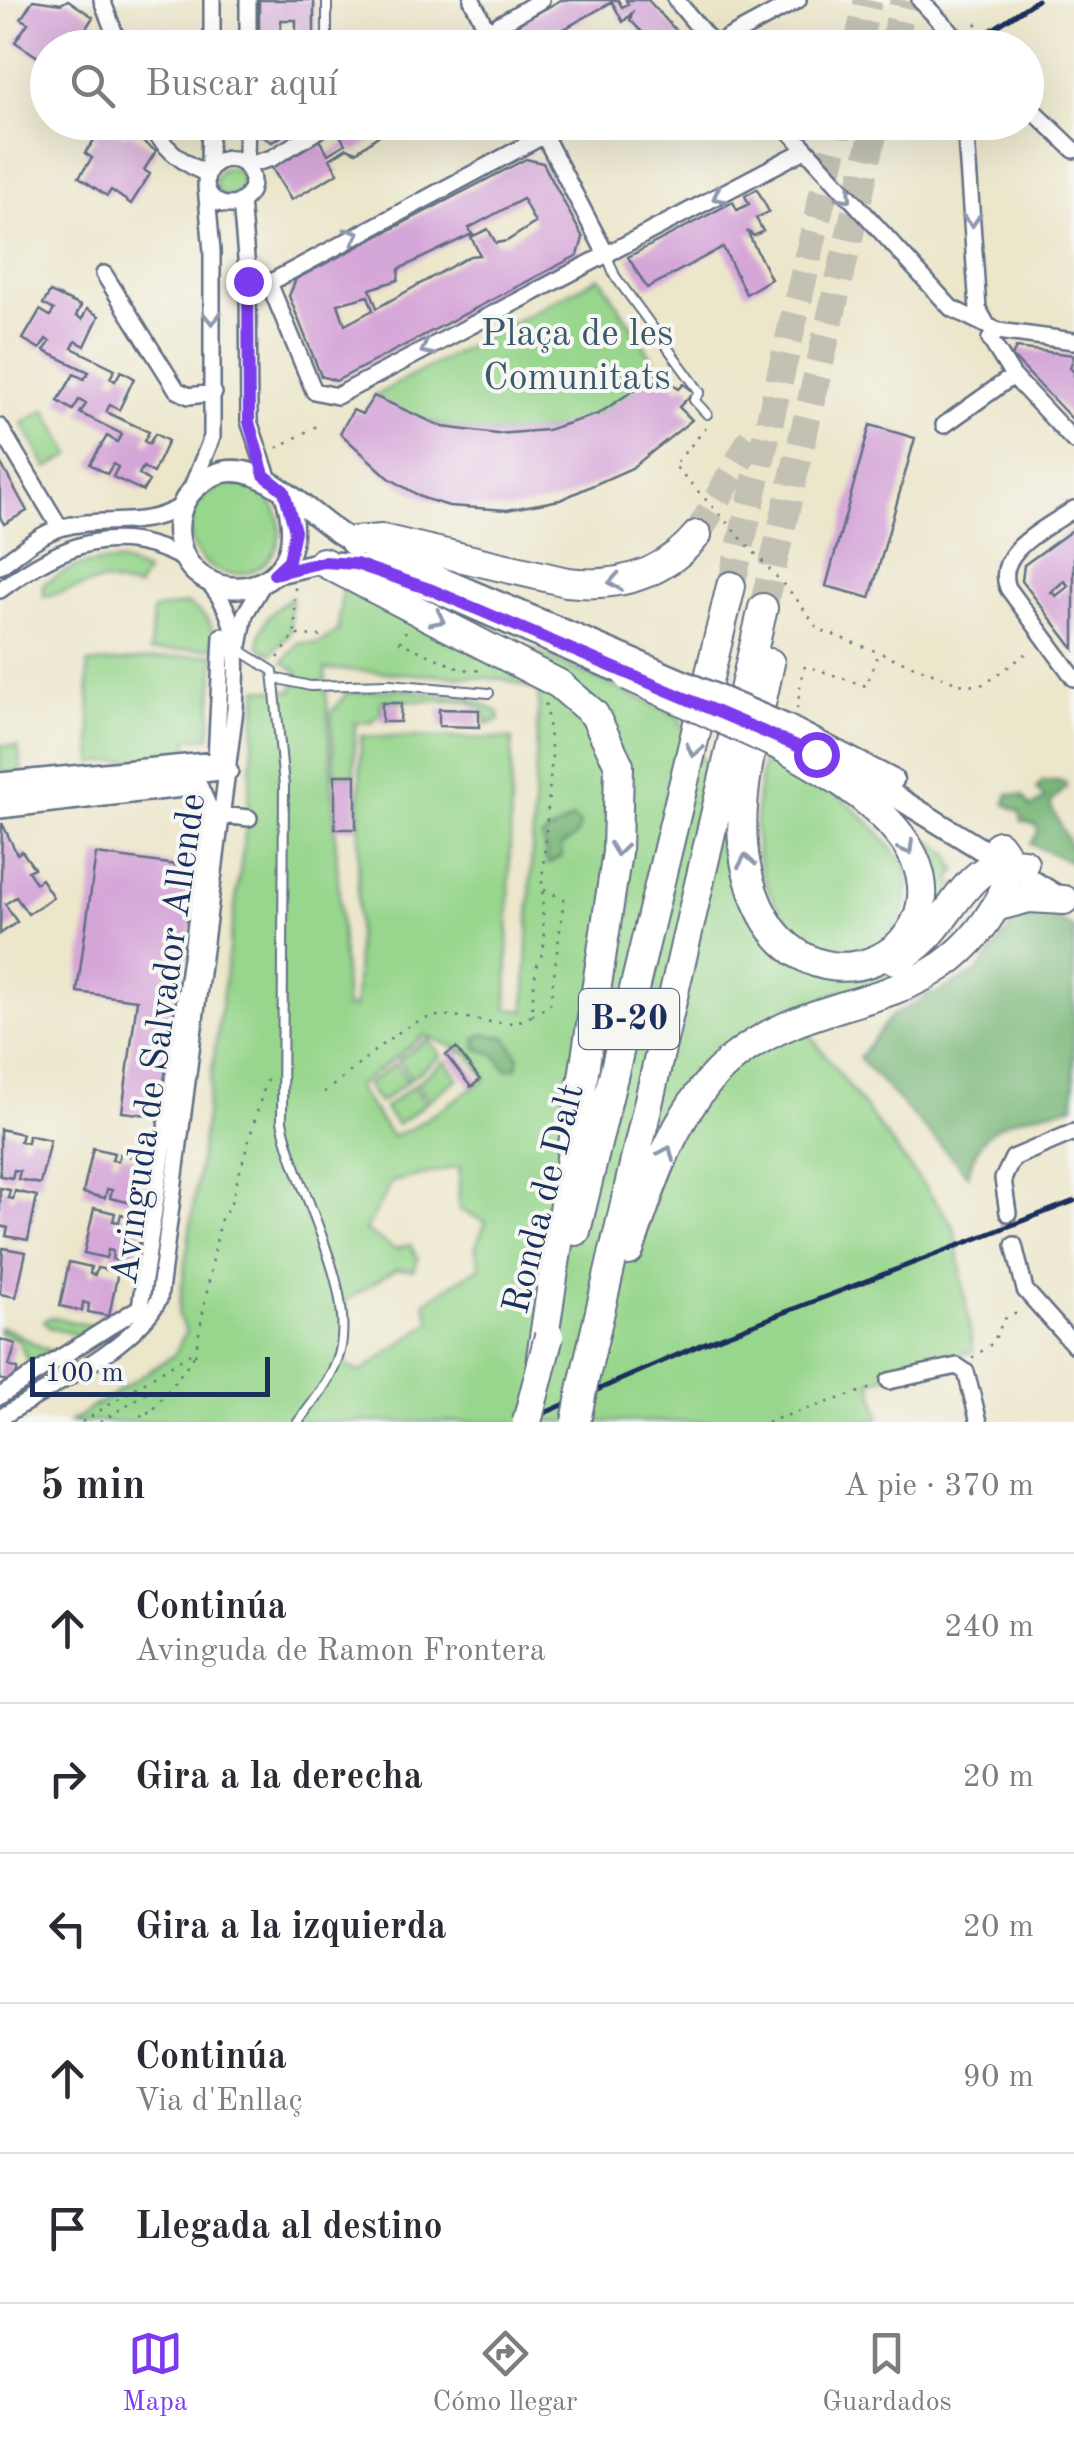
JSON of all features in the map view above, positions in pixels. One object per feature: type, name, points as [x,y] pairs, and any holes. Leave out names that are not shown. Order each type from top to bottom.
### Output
[{"type":"highway","points":[[354,541],[382,539],[567,582],[598,585],[655,570],[697,534]]},
{"type":"highway","points":[[323,562],[559,684],[594,714],[619,765],[618,852],[547,1337]]},
{"type":"highway","name":"Ronda de Dalt","points":[[530,1412],[731,586]]},
{"type":"highway","name":"Ronda de Dalt","points":[[603,1313],[769,617],[748,781],[745,863],[760,908],[785,943],[812,962],[848,968]]},
{"type":"highway","points":[[633,669],[785,732],[864,799],[900,836],[916,864],[920,894],[913,926],[885,957],[848,968]]},
{"type":"highway","points":[[576,1422],[603,1313],[669,1148],[712,1078],[733,1058],[787,1026],[941,970],[971,943],[995,908],[1010,879],[1008,859],[974,876],[943,924],[912,952],[886,963],[848,968]]},
{"type":"highway","points":[[995,908],[1029,898],[1070,900]]},
{"type":"street","points":[[102,0],[113,30]]},
{"type":"street","points":[[212,0],[212,30]]},
{"type":"street","points":[[248,0],[248,30]]},
{"type":"street","points":[[472,0],[486,30]]},
{"type":"street","points":[[488,30],[541,0]]},
{"type":"street","points":[[676,0],[700,30]]},
{"type":"street","points":[[743,30],[798,0]]},
{"type":"street","points":[[922,1],[948,30]]},
{"type":"street","points":[[1044,121],[1074,150]]},
{"type":"street","points":[[165,140],[185,164],[209,175],[220,203],[242,201]]},
{"type":"street","points":[[187,561],[179,542],[186,499],[212,437],[210,140]]},
{"type":"street","points":[[246,140],[242,164],[252,184],[242,201],[248,281],[249,422],[295,531],[289,560],[270,576]]},
{"type":"street","points":[[209,175],[231,159],[242,164],[272,158],[301,140]]},
{"type":"street","points":[[248,281],[268,283],[521,140]]},
{"type":"street","points":[[546,140],[607,256]]},
{"type":"street","points":[[797,140],[936,294],[994,329],[1074,341]]},
{"type":"street","points":[[966,140],[978,310],[994,329]]},
{"type":"street","points":[[268,283],[314,391],[337,396],[805,150]]},
{"type":"street","points":[[104,274],[176,390],[189,396],[214,393]]},
{"type":"street","points":[[994,329],[990,345],[1013,376],[1074,441]]},
{"type":"street","points":[[944,426],[1013,376]]},
{"type":"street","points":[[0,427],[60,528]]},
{"type":"street","points":[[0,566],[60,528],[156,520],[186,499],[203,480],[225,471],[251,473],[354,541],[633,669]]},
{"type":"street","points":[[1074,510],[1010,556],[1004,570],[1008,588],[1074,678]]},
{"type":"street","points":[[0,590],[48,556],[91,542],[155,546],[187,561],[204,578],[242,588],[323,562],[356,564],[633,669]]},
{"type":"street","name":"Avinguda de Salvador Allende","points":[[0,1418],[122,1339],[147,1318],[159,1299],[218,815],[230,771],[237,649],[249,604],[270,576]]},
{"type":"street","name":"Avinguda de Salvador Allende","points":[[204,578],[232,617],[237,649]]},
{"type":"street","points":[[0,781],[216,760],[222,636]]},
{"type":"street","points":[[785,732],[1008,859],[1070,900]]},
{"type":"street","points":[[0,796],[230,771]]},
{"type":"street","points":[[0,810],[200,787],[218,815],[140,1307],[0,1396]]},
{"type":"street","points":[[218,815],[249,818]]},
{"type":"street","points":[[1008,1213],[1003,1179],[1013,1158],[1074,1132]]},
{"type":"street","points":[[1014,1245],[1025,1290],[1074,1345]]},
{"type":"street","points":[[889,1381],[957,1366],[966,1372],[979,1422]]},
{"type":"lane","points":[[327,0],[327,30]]},
{"type":"lane","points":[[607,256],[615,276],[700,392],[694,400],[707,414]]},
{"type":"lane","points":[[237,649],[267,664],[274,678],[284,786],[282,1080],[288,1154],[326,1252],[341,1323],[339,1357],[298,1422]]},
{"type":"lane","points":[[274,678],[310,686],[390,684],[489,693]]},
{"type":"path","points":[[976,23],[982,30]]},
{"type":"path","points":[[707,414],[710,423],[674,465],[795,597],[811,622],[878,653],[966,686],[985,684],[1046,640]]},
{"type":"path","points":[[276,449],[322,423]]},
{"type":"path","points":[[277,659],[296,635],[296,581]]},
{"type":"path","points":[[407,628],[400,642],[460,669],[496,673]]},
{"type":"path","points":[[296,635],[321,636]]},
{"type":"path","points":[[785,732],[803,668],[807,666],[866,686],[878,653]]},
{"type":"path","points":[[531,1016],[536,968],[544,950],[542,889],[552,756],[545,691]]},
{"type":"path","points":[[324,1092],[408,1026],[428,1018],[508,1024],[550,1005],[564,899],[542,889]]},
{"type":"path","points":[[136,1422],[146,1410],[150,1414],[195,1355],[220,1222],[232,1202],[266,1082],[282,1080]]},
{"type":"path","points":[[984,1352],[1004,1318],[1029,1308]]},
{"type":"path","points":[[82,1422],[192,1352],[195,1355]]},
{"type":"path","points":[[767,1422],[889,1381]]},
{"type":"path","points":[[100,1422],[151,1390],[163,1398]]},
{"type":"green space","points":[[229,168],[239,172],[243,182],[239,192],[229,196],[219,192],[215,182],[219,172]]},
{"type":"green space","name":"Plaça de les Comunitats","points":[[600,277],[661,372],[605,411],[540,431],[483,433],[427,420],[374,396]]},
{"type":"green space","points":[[46,410],[71,455],[47,468],[22,423]]},
{"type":"green space","points":[[235,484],[252,487],[267,497],[277,512],[277,546],[267,561],[252,571],[235,574],[218,571],[203,561],[193,546],[190,529],[193,512],[203,497],[218,487]]},
{"type":"green space","points":[[122,562],[146,572],[137,588],[103,581],[44,597],[43,584],[74,567]]},
{"type":"green space","points":[[371,577],[677,715],[736,816],[766,929],[819,957],[856,971],[893,970],[919,954],[970,897],[976,900],[962,922],[926,958],[929,993],[807,1031],[954,1226],[973,1351],[871,1381],[880,1418],[867,1422],[70,1422],[174,1355],[186,1331],[178,1316],[246,827],[258,689],[293,691],[298,672],[283,662],[298,643],[317,644],[338,631],[342,587]],"holes":[[[325,669],[504,679],[539,691],[525,1011],[507,1009],[512,739],[361,736],[356,989],[354,1008],[346,1008]],[[425,1035],[469,1054],[486,1079],[409,1130],[392,1136],[356,1087]],[[460,1166],[458,1209],[486,1222],[475,1248],[481,1266],[425,1302],[431,1322],[360,1373],[342,1363],[350,1337],[344,1302],[396,1269],[414,1270],[418,1259],[410,1245],[395,1249],[365,1231],[392,1182]]]},
{"type":"green space","points":[[291,597],[290,633],[272,654],[259,647],[261,631],[272,613]]},
{"type":"green space","points":[[187,604],[208,621],[214,647],[150,652],[153,610]]},
{"type":"green space","points":[[215,654],[210,737],[188,739],[187,756],[93,763],[87,664]]},
{"type":"green space","points":[[405,689],[474,700],[498,712],[500,720],[487,724],[483,710],[469,702],[381,700],[380,717],[375,717],[374,722],[355,723],[354,775],[335,775],[331,713],[347,693]]},
{"type":"green space","points":[[0,745],[18,747],[22,772],[0,774]]},
{"type":"green space","points":[[765,751],[845,801],[879,833],[908,871],[904,909],[890,935],[870,949],[846,952],[820,944],[795,927],[774,901],[760,866],[756,838]]},
{"type":"green space","points":[[1043,781],[1063,781],[1067,786],[1050,804],[1074,853],[1068,861],[1031,844],[1038,832],[1036,825],[1022,821],[1020,812],[1005,804],[1008,794],[1023,796],[1031,807],[1045,799],[1036,789]]},
{"type":"green space","points":[[573,818],[580,825],[576,836],[561,847],[562,856],[548,864],[542,837]]},
{"type":"green space","points":[[909,827],[949,854],[956,871],[950,880],[955,884],[933,919]]},
{"type":"green space","points":[[1044,911],[1074,928],[1074,1105],[1020,1118],[993,1130],[982,1140],[968,1175],[859,1058],[891,1016],[978,972],[1019,915]]},
{"type":"green space","points":[[485,1034],[506,1037],[519,1057],[517,1067],[507,1070],[495,1055],[477,1048],[476,1038]]},
{"type":"green space","points":[[428,1039],[441,1056],[411,1078],[398,1060]]},
{"type":"green space","points":[[445,1061],[458,1078],[429,1100],[416,1083]]},
{"type":"green space","points":[[395,1064],[408,1081],[379,1103],[366,1085]]},
{"type":"green space","points":[[413,1086],[426,1103],[397,1125],[384,1108]]},
{"type":"green space","points":[[50,1317],[95,1328],[84,1337],[50,1328],[44,1321]]},
{"type":"green space","points":[[0,1327],[57,1353],[33,1373],[18,1339],[0,1333]]},
{"type":"building","points":[[33,0],[61,4],[68,0],[93,17],[85,30],[30,30],[30,52],[15,42],[28,23],[21,19]]},
{"type":"building","points":[[259,0],[314,0],[314,30],[296,30],[296,20],[281,20],[281,30],[259,30]]},
{"type":"building","points":[[561,0],[618,0],[622,7],[628,4],[626,0],[648,0],[675,30],[640,30],[630,20],[632,13],[623,22],[612,2],[562,30],[516,30],[516,25]]},
{"type":"building","points":[[94,140],[140,140],[156,151],[144,170],[150,174],[131,204],[111,190],[107,196],[79,177],[92,158],[85,153]]},
{"type":"building","points":[[319,140],[328,154],[345,144],[343,140],[372,140],[356,152],[347,148],[330,159],[338,173],[291,200],[272,168]]},
{"type":"building","points":[[526,159],[543,163],[583,238],[578,255],[336,381],[321,376],[289,296],[296,279]],"holes":[[[523,199],[535,223],[507,241],[496,243],[488,229],[471,237],[480,255],[470,256],[377,308],[370,289],[398,280],[399,269],[472,234],[469,228]],[[368,296],[373,310],[345,325],[338,304]]]},
{"type":"building","points":[[757,189],[769,212],[756,218],[763,231],[754,236],[747,231],[771,279],[746,294],[723,247],[647,288],[628,257],[733,202],[737,210],[749,204],[745,196]]},
{"type":"building","points":[[50,292],[81,306],[76,316],[82,319],[87,309],[99,316],[85,346],[76,341],[72,348],[115,369],[110,378],[115,381],[121,371],[134,378],[119,410],[110,405],[106,412],[149,432],[144,441],[149,444],[155,434],[168,441],[153,473],[143,467],[139,474],[149,481],[143,491],[113,477],[118,467],[113,464],[107,474],[90,464],[107,436],[117,442],[122,434],[80,413],[86,404],[79,400],[73,410],[58,401],[74,374],[84,379],[89,372],[44,351],[50,342],[46,339],[40,349],[23,339],[40,310],[50,316],[54,310],[43,304]]},
{"type":"building","points":[[1016,348],[1074,355],[1070,368],[1074,372],[1074,421],[1012,356]]},
{"type":"building","points":[[661,372],[679,389],[684,384],[694,392],[679,407],[692,420],[632,468],[560,500],[507,510],[449,506],[423,498],[389,478],[340,433],[353,410],[362,414],[374,396],[443,427],[497,434],[547,430],[598,414]]},
{"type":"building","points":[[870,425],[915,438],[870,598],[826,586]]},
{"type":"building","points":[[0,462],[27,511],[4,524],[0,517]]},
{"type":"building","points":[[1074,529],[1074,649],[1022,581],[1024,565]],"holes":[[[1064,581],[1069,586],[1056,596],[1051,592]]]},
{"type":"building","points":[[382,703],[401,703],[400,722],[382,722]]},
{"type":"building","points":[[439,709],[479,710],[479,727],[439,726]]},
{"type":"building","points":[[335,775],[356,775],[356,829],[335,829]]},
{"type":"building","points":[[2,823],[17,854],[22,851],[34,868],[28,871],[36,883],[41,879],[53,897],[28,914],[16,897],[5,904],[17,922],[0,934]]},
{"type":"building","points":[[96,854],[199,868],[165,1117],[122,1112],[137,1000],[77,992]]},
{"type":"building","points":[[456,1048],[480,1080],[471,1087],[446,1055]]},
{"type":"building","points":[[0,1129],[22,1134],[20,1141],[27,1143],[28,1135],[50,1140],[40,1184],[18,1179],[20,1171],[14,1170],[12,1178],[0,1176]]},
{"type":"building","points":[[93,1148],[114,1153],[112,1160],[118,1161],[120,1154],[142,1159],[132,1203],[110,1198],[112,1190],[107,1189],[105,1198],[83,1193]]},
{"type":"building","points":[[0,1188],[10,1190],[8,1198],[13,1199],[15,1191],[37,1196],[28,1240],[6,1236],[8,1228],[0,1226]]},
{"type":"building","points":[[94,1208],[115,1213],[113,1221],[119,1222],[121,1214],[143,1219],[134,1264],[112,1259],[113,1251],[108,1250],[106,1258],[84,1253]]},
{"type":"building","points":[[3,1248],[26,1252],[16,1297],[0,1294]]},
{"type":"building","points":[[69,1262],[91,1267],[90,1274],[95,1275],[97,1268],[118,1272],[109,1316],[88,1312],[89,1304],[83,1302],[82,1311],[60,1306]]},
{"type":"building","points":[[0,1339],[16,1344],[9,1366],[18,1369],[14,1383],[0,1379]]},
{"type":"tunnel","points":[[861,30],[868,0]]},
{"type":"tunnel","points":[[897,30],[904,0]]},
{"type":"tunnel","points":[[731,586],[836,140]]},
{"type":"tunnel","points":[[763,608],[872,140]]},
{"type":"tunnel","points":[[697,535],[757,429]]},
{"type":"tunnel","points":[[1008,1213],[1014,1245]]},
{"type":"railway","points":[[992,30],[1037,0]]},
{"type":"railway","points":[[524,1422],[700,1345],[1074,1201]]},
{"type":"route","points":[[248,281],[249,422],[263,460],[264,475],[284,491],[295,531],[289,560],[274,574],[323,562],[356,564],[432,590],[816,754]]}]
